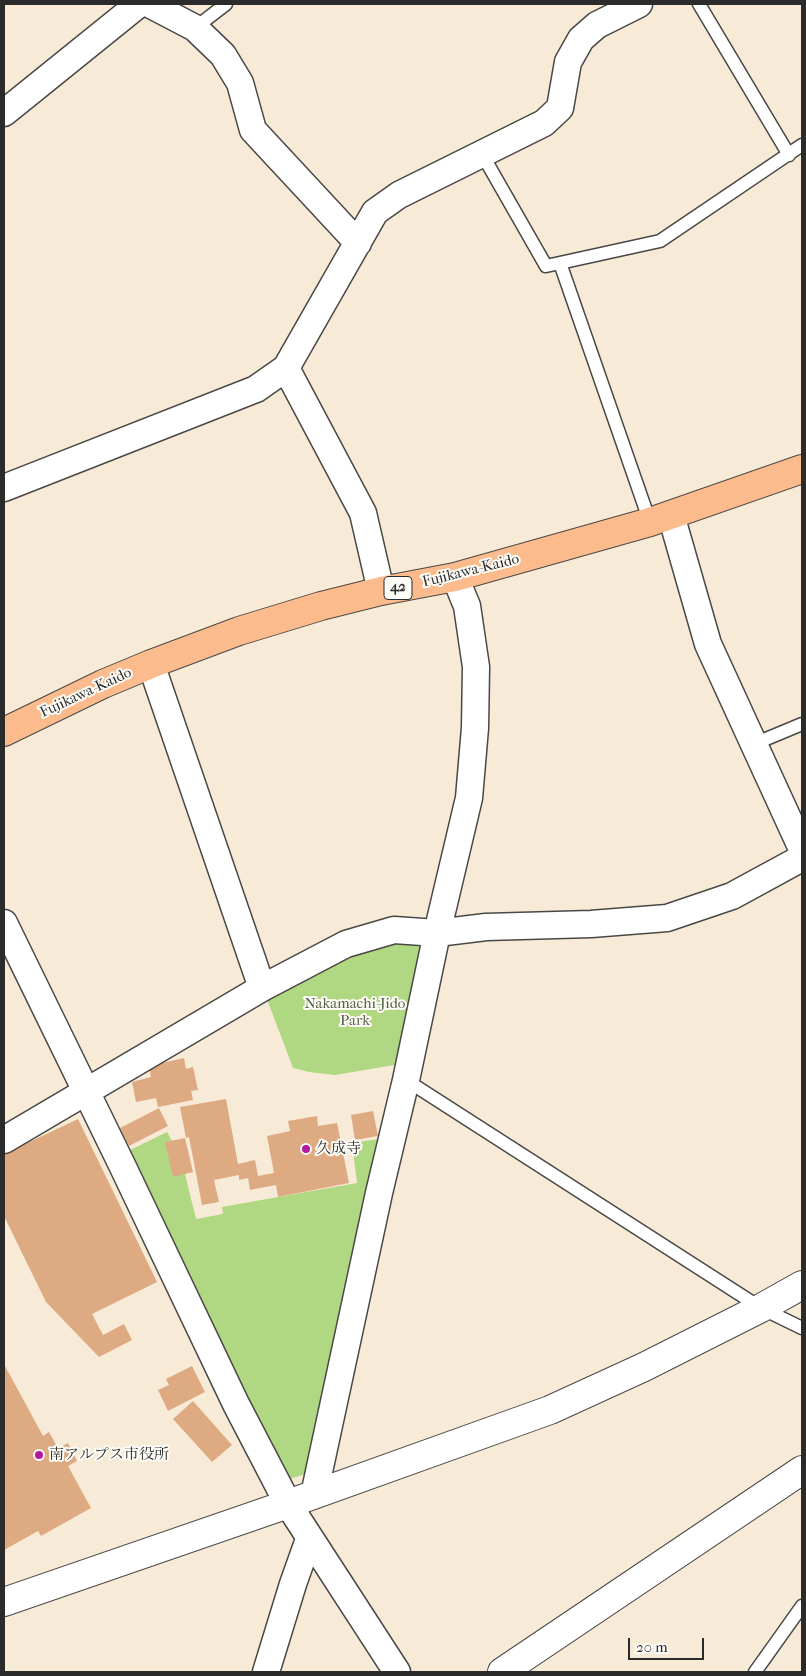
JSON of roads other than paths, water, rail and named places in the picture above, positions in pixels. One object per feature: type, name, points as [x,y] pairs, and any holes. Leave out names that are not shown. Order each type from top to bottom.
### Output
[{"type":"main road","name":"Fujikawa-Kaido","points":[[4,732],[103,684],[239,631],[321,606],[381,591],[455,577],[660,518],[802,469]]},
{"type":"street","points":[[4,113],[139,4]]},
{"type":"street","points":[[149,4],[195,28],[222,55],[240,83],[254,130],[358,243]]},
{"type":"street","points":[[4,488],[256,389],[286,368],[375,212],[399,195],[544,123],[560,108],[568,62],[581,39],[597,25],[639,4]]},
{"type":"street","points":[[286,368],[362,513],[381,591]]},
{"type":"street","points":[[660,518],[708,644],[802,848]]},
{"type":"street","points":[[314,1495],[379,1193],[469,798],[475,728],[476,667],[467,606],[455,577]]},
{"type":"street","points":[[151,664],[262,988]]},
{"type":"street","points":[[4,1140],[262,988],[346,944],[394,930],[437,933],[486,927],[591,924],[667,918],[732,896],[802,858]]},
{"type":"street","points":[[4,923],[236,1404],[288,1504],[397,1672]]},
{"type":"street","points":[[4,1602],[314,1495],[550,1410],[644,1367],[761,1308],[802,1285]]},
{"type":"street","points":[[502,1672],[802,1470]]},
{"type":"street","points":[[266,1672],[309,1539]]},
{"type":"lane","points":[[195,28],[226,4]]},
{"type":"lane","points":[[699,4],[789,155]]},
{"type":"lane","points":[[482,154],[546,266],[660,240],[802,145]]},
{"type":"lane","points":[[560,263],[660,518]]},
{"type":"lane","points":[[754,744],[802,724]]},
{"type":"lane","points":[[406,1080],[761,1308],[802,1328]]},
{"type":"lane","points":[[755,1672],[802,1606]]},
{"type":"place","name":"久成寺","points":[[306,1149]]},
{"type":"place","name":"南アルプス市役所","points":[[39,1455]]},
{"type":"park label","name":"Nakamachi-Jido Park","points":[[355,1012]]}]
